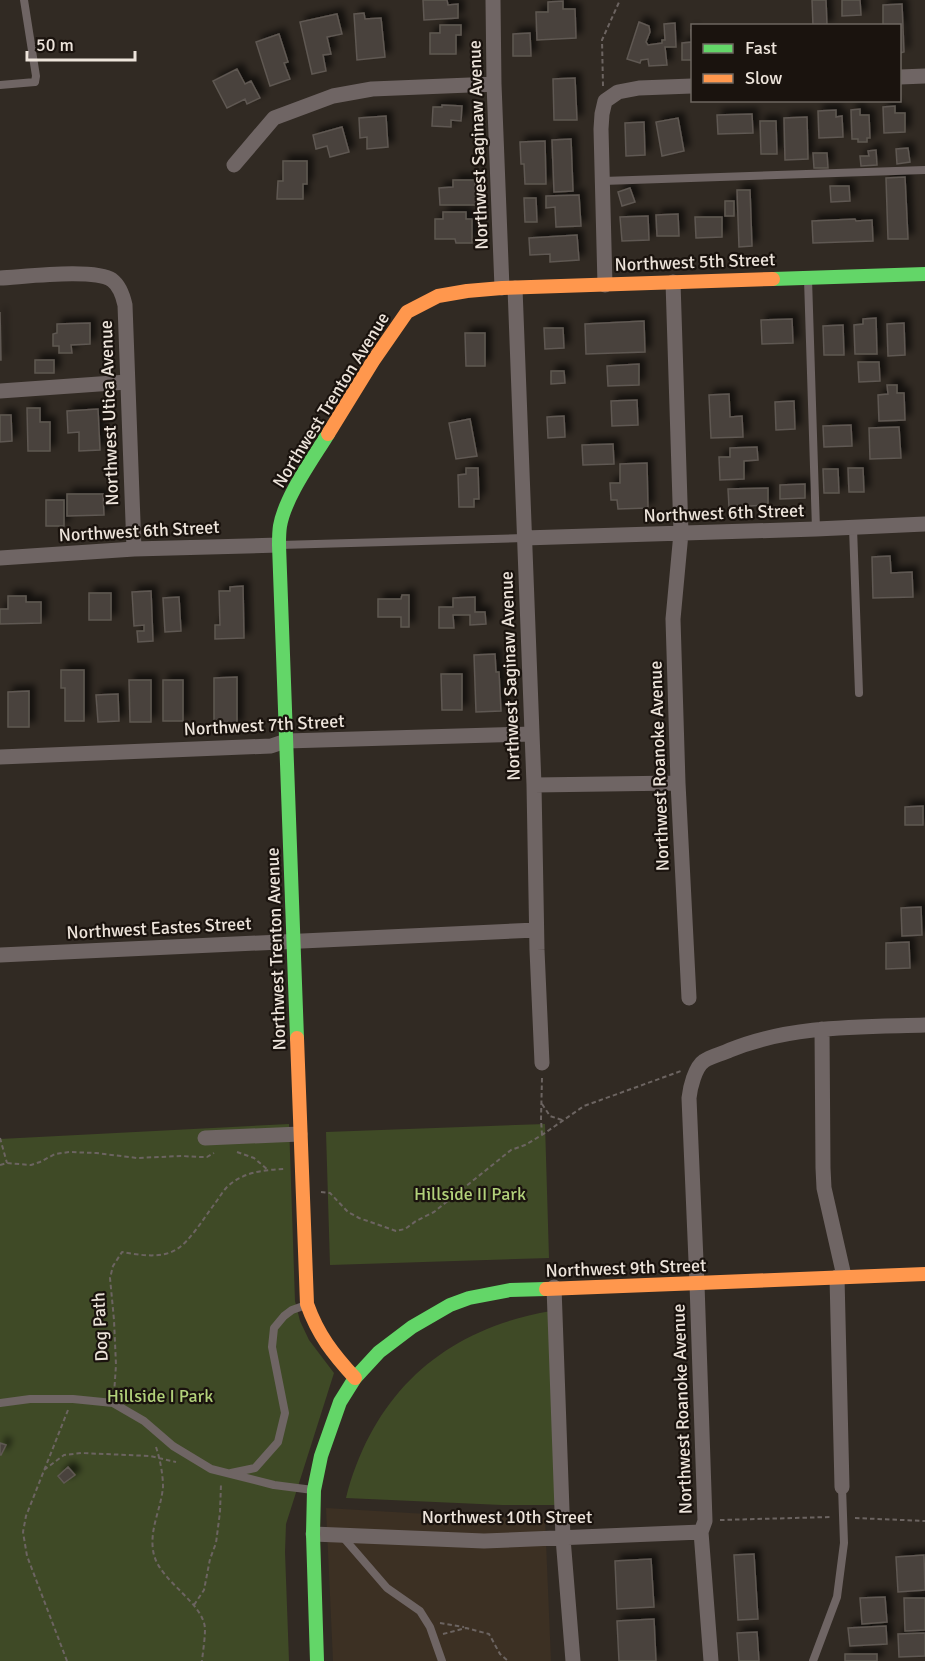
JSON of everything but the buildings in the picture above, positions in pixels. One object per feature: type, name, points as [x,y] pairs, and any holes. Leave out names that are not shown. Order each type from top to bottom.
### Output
[{"type":"street","name":"Northwest Saginaw Avenue","points":[[493,0],[494,84],[524,538],[542,1063]]},
{"type":"street","points":[[901,77],[925,76]]},
{"type":"street","points":[[234,165],[274,118],[333,96],[372,89],[494,84]]},
{"type":"street","points":[[604,285],[602,114],[611,97],[639,88],[691,86]]},
{"type":"street","name":"Northwest Utica Avenue","points":[[0,278],[82,274],[102,276],[111,279],[118,286],[125,305],[134,549]]},
{"type":"street","name":"Northwest 5th Street","points":[[467,291],[925,274]]},
{"type":"street","name":"Northwest Roanoke Avenue","points":[[673,282],[681,533],[673,619],[678,783],[689,998]]},
{"type":"street","name":"Northwest Trenton Avenue","points":[[355,1378],[328,1349],[314,1326],[307,1304],[280,526],[285,509],[301,478],[373,361],[408,312],[438,296],[467,291]]},
{"type":"street","points":[[0,391],[127,382]]},
{"type":"street","name":"Northwest 6th Street","points":[[524,538],[925,524]]},
{"type":"street","name":"Northwest 6th Street","points":[[0,558],[134,549],[279,545]]},
{"type":"street","name":"Northwest 7th Street","points":[[0,757],[271,746],[286,741],[531,734]]},
{"type":"street","points":[[534,785],[678,783]]},
{"type":"street","name":"Northwest Eastes Street","points":[[0,955],[536,930]]},
{"type":"street","points":[[702,1061],[771,1037],[822,1029],[925,1024]]},
{"type":"street","points":[[822,1029],[822,1168],[841,1277],[842,1487]]},
{"type":"street","name":"Northwest Roanoke Avenue","points":[[702,1061],[691,1083],[689,1098],[697,1284],[703,1527],[711,1661]]},
{"type":"street","points":[[205,1137],[300,1134]]},
{"type":"street","name":"Northwest 9th Street","points":[[355,1378],[379,1352],[412,1327],[450,1305],[469,1298],[510,1290],[925,1274]]},
{"type":"street","points":[[554,1287],[563,1538],[573,1661]]},
{"type":"street","points":[[317,1661],[314,1490],[321,1456],[340,1401],[355,1378]]},
{"type":"street","name":"Northwest 10th Street","points":[[313,1534],[484,1541],[563,1538],[703,1527]]},
{"type":"lane","points":[[0,85],[35,82],[24,0]]},
{"type":"lane","points":[[603,181],[925,170]]},
{"type":"lane","points":[[808,278],[816,529]]},
{"type":"lane","points":[[853,528],[859,693]]},
{"type":"lane","points":[[279,545],[524,538]]},
{"type":"lane","points":[[227,1474],[255,1467],[278,1442],[285,1413],[272,1347],[274,1328],[292,1310],[307,1304]]},
{"type":"lane","points":[[0,1403],[30,1399],[73,1399],[113,1403],[144,1421],[173,1446],[211,1469],[274,1485],[314,1490]]},
{"type":"lane","points":[[813,1661],[837,1597],[844,1543],[842,1487]]},
{"type":"lane","points":[[340,1534],[387,1588],[420,1611],[427,1622],[442,1661]]},
{"type":"path","points":[[611,97],[602,77],[602,40],[620,0]]},
{"type":"path","points":[[303,1193],[330,1193],[348,1212],[359,1218],[396,1231],[405,1229],[434,1212],[511,1149],[525,1145],[542,1135],[584,1106],[702,1061]]},
{"type":"path","points":[[542,1063],[542,1135]]},
{"type":"path","points":[[542,1104],[550,1116],[562,1120]]},
{"type":"path","points":[[0,1138],[7,1163]]},
{"type":"path","points":[[233,1151],[254,1158],[268,1170],[302,1169]]},
{"type":"path","points":[[0,1165],[7,1163],[31,1165],[55,1154],[82,1152],[137,1158],[207,1157],[216,1152]]},
{"type":"path","name":"Dog Path","points":[[113,1403],[116,1365],[110,1278],[113,1266],[122,1252],[140,1256],[177,1249],[195,1230],[227,1187],[250,1173],[268,1170]]},
{"type":"path","points":[[67,1661],[27,1556],[23,1532],[26,1516],[73,1399]]},
{"type":"path","points":[[151,1426],[163,1486],[154,1524],[154,1557],[164,1574],[190,1600],[205,1627],[201,1661]]},
{"type":"path","points":[[44,1470],[64,1455],[81,1453],[150,1456],[180,1462]]},
{"type":"path","points":[[194,1606],[204,1590],[210,1559],[216,1543],[221,1485],[227,1474]]},
{"type":"path","points":[[703,1527],[843,1517],[925,1521]]},
{"type":"path","points":[[427,1622],[489,1634],[500,1654],[508,1661]]},
{"type":"path","points":[[444,1634],[466,1628]]},
{"type":"shaded area","points":[[326,1508],[477,1517],[545,1518],[551,1661],[333,1661]]},
{"type":"green space","name":"Hillside I Park","points":[[289,1124],[295,1301],[300,1321],[309,1340],[334,1373],[286,1524],[289,1661],[0,1661],[0,1139]]},
{"type":"green space","name":"Hillside II Park","points":[[545,1124],[549,1258],[330,1265],[326,1132]]},
{"type":"green space","points":[[551,1311],[558,1505],[502,1505],[346,1498],[358,1461],[374,1427],[395,1397],[418,1372],[446,1350],[478,1333],[513,1320]]},
{"type":"traffic: fast","points":[[773,279],[925,274]]},
{"type":"traffic: fast","points":[[297,1038],[279,533],[287,503],[328,434]]},
{"type":"traffic: fast","points":[[317,1661],[314,1490],[321,1456],[340,1402],[355,1378],[379,1352],[412,1327],[450,1305],[469,1298],[510,1290],[546,1289]]},
{"type":"traffic: slow","points":[[328,434],[373,361],[407,312],[438,296],[502,288],[773,279]]},
{"type":"traffic: slow","points":[[297,1038],[307,1304],[327,1344],[355,1378]]},
{"type":"traffic: slow","points":[[546,1289],[925,1274]]}]
